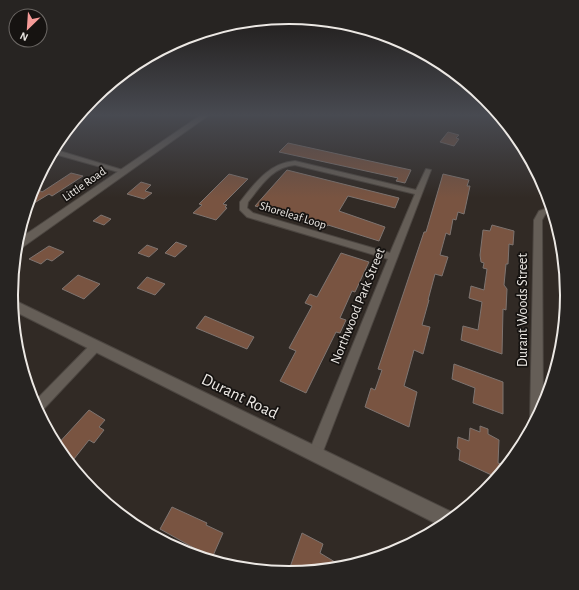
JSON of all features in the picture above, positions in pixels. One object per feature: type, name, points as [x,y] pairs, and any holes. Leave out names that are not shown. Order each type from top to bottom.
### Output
[{"type":"street","name":"Little Road","points":[[23,241],[166,143]]},
{"type":"street","points":[[58,153],[124,172]]},
{"type":"street","name":"Shoreleaf Loop","points":[[392,258],[250,215],[243,208],[244,202],[275,168],[287,163],[295,163],[418,193]]},
{"type":"street","name":"Northwood Park Street","points":[[315,454],[428,170]]},
{"type":"street","name":"Durant Woods Street","points":[[537,406],[538,220],[540,214],[547,209]]},
{"type":"street","name":"Durant Road","points":[[19,307],[444,518]]},
{"type":"street","points":[[41,404],[96,346]]},
{"type":"building","points":[[288,143],[411,170],[405,183],[396,181],[398,178],[279,152]]},
{"type":"building","points":[[442,143],[456,143],[454,146]]},
{"type":"building","points":[[287,170],[399,198],[395,208],[348,196],[339,211],[385,227],[379,241],[328,225],[326,227],[269,208],[267,209],[255,206]]},
{"type":"building","points":[[71,173],[83,176],[52,196],[49,194],[34,203],[39,190],[42,192]]},
{"type":"building","points":[[229,174],[248,179],[223,204],[227,205],[225,207],[227,208],[216,220],[193,213],[202,205],[199,204]]},
{"type":"building","points":[[443,174],[469,180],[467,186],[470,186],[464,214],[458,212],[456,220],[453,219],[450,235],[446,233],[440,255],[448,257],[442,276],[435,274],[428,300],[422,325],[430,327],[423,354],[414,350],[404,386],[417,392],[409,427],[365,407],[371,388],[375,390],[382,370],[378,369],[424,232],[426,232]]},
{"type":"building","points":[[141,182],[151,185],[145,191],[152,193],[144,199],[127,194]]},
{"type":"building","points":[[101,215],[111,219],[104,225],[93,221]]},
{"type":"building","points":[[492,225],[514,231],[513,245],[509,244],[508,264],[506,264],[504,285],[507,289],[506,310],[503,309],[502,354],[461,340],[463,326],[478,330],[482,302],[469,298],[471,286],[484,290],[487,269],[483,268],[484,263],[481,262],[480,255],[483,230],[490,231]]},
{"type":"building","points":[[176,242],[187,246],[175,257],[165,253]]},
{"type":"building","points":[[147,245],[158,249],[149,257],[138,253]]},
{"type":"building","points":[[49,246],[64,252],[52,261],[47,259],[41,264],[29,259]]},
{"type":"building","points":[[341,253],[369,262],[355,292],[352,291],[340,318],[346,320],[340,333],[336,332],[306,393],[280,381],[296,351],[289,348],[312,306],[305,303],[310,294],[317,297]]},
{"type":"building","points":[[78,275],[100,284],[84,299],[62,289]]},
{"type":"building","points":[[147,277],[165,284],[155,295],[137,288]]},
{"type":"building","points":[[205,316],[254,337],[247,349],[196,328]]},
{"type":"building","points":[[454,364],[503,382],[503,414],[473,403],[475,388],[452,379]]},
{"type":"building","points":[[89,410],[105,420],[99,427],[104,430],[94,443],[89,440],[74,459],[61,441]]},
{"type":"building","points":[[480,426],[488,429],[488,434],[499,440],[498,463],[501,465],[493,475],[459,460],[460,450],[457,448],[458,437],[469,441],[470,428],[480,432]]},
{"type":"building","points":[[172,507],[207,523],[206,525],[223,533],[213,555],[200,551],[160,529]]},
{"type":"building","points":[[302,533],[323,544],[320,553],[335,562],[307,566],[290,566]]}]
